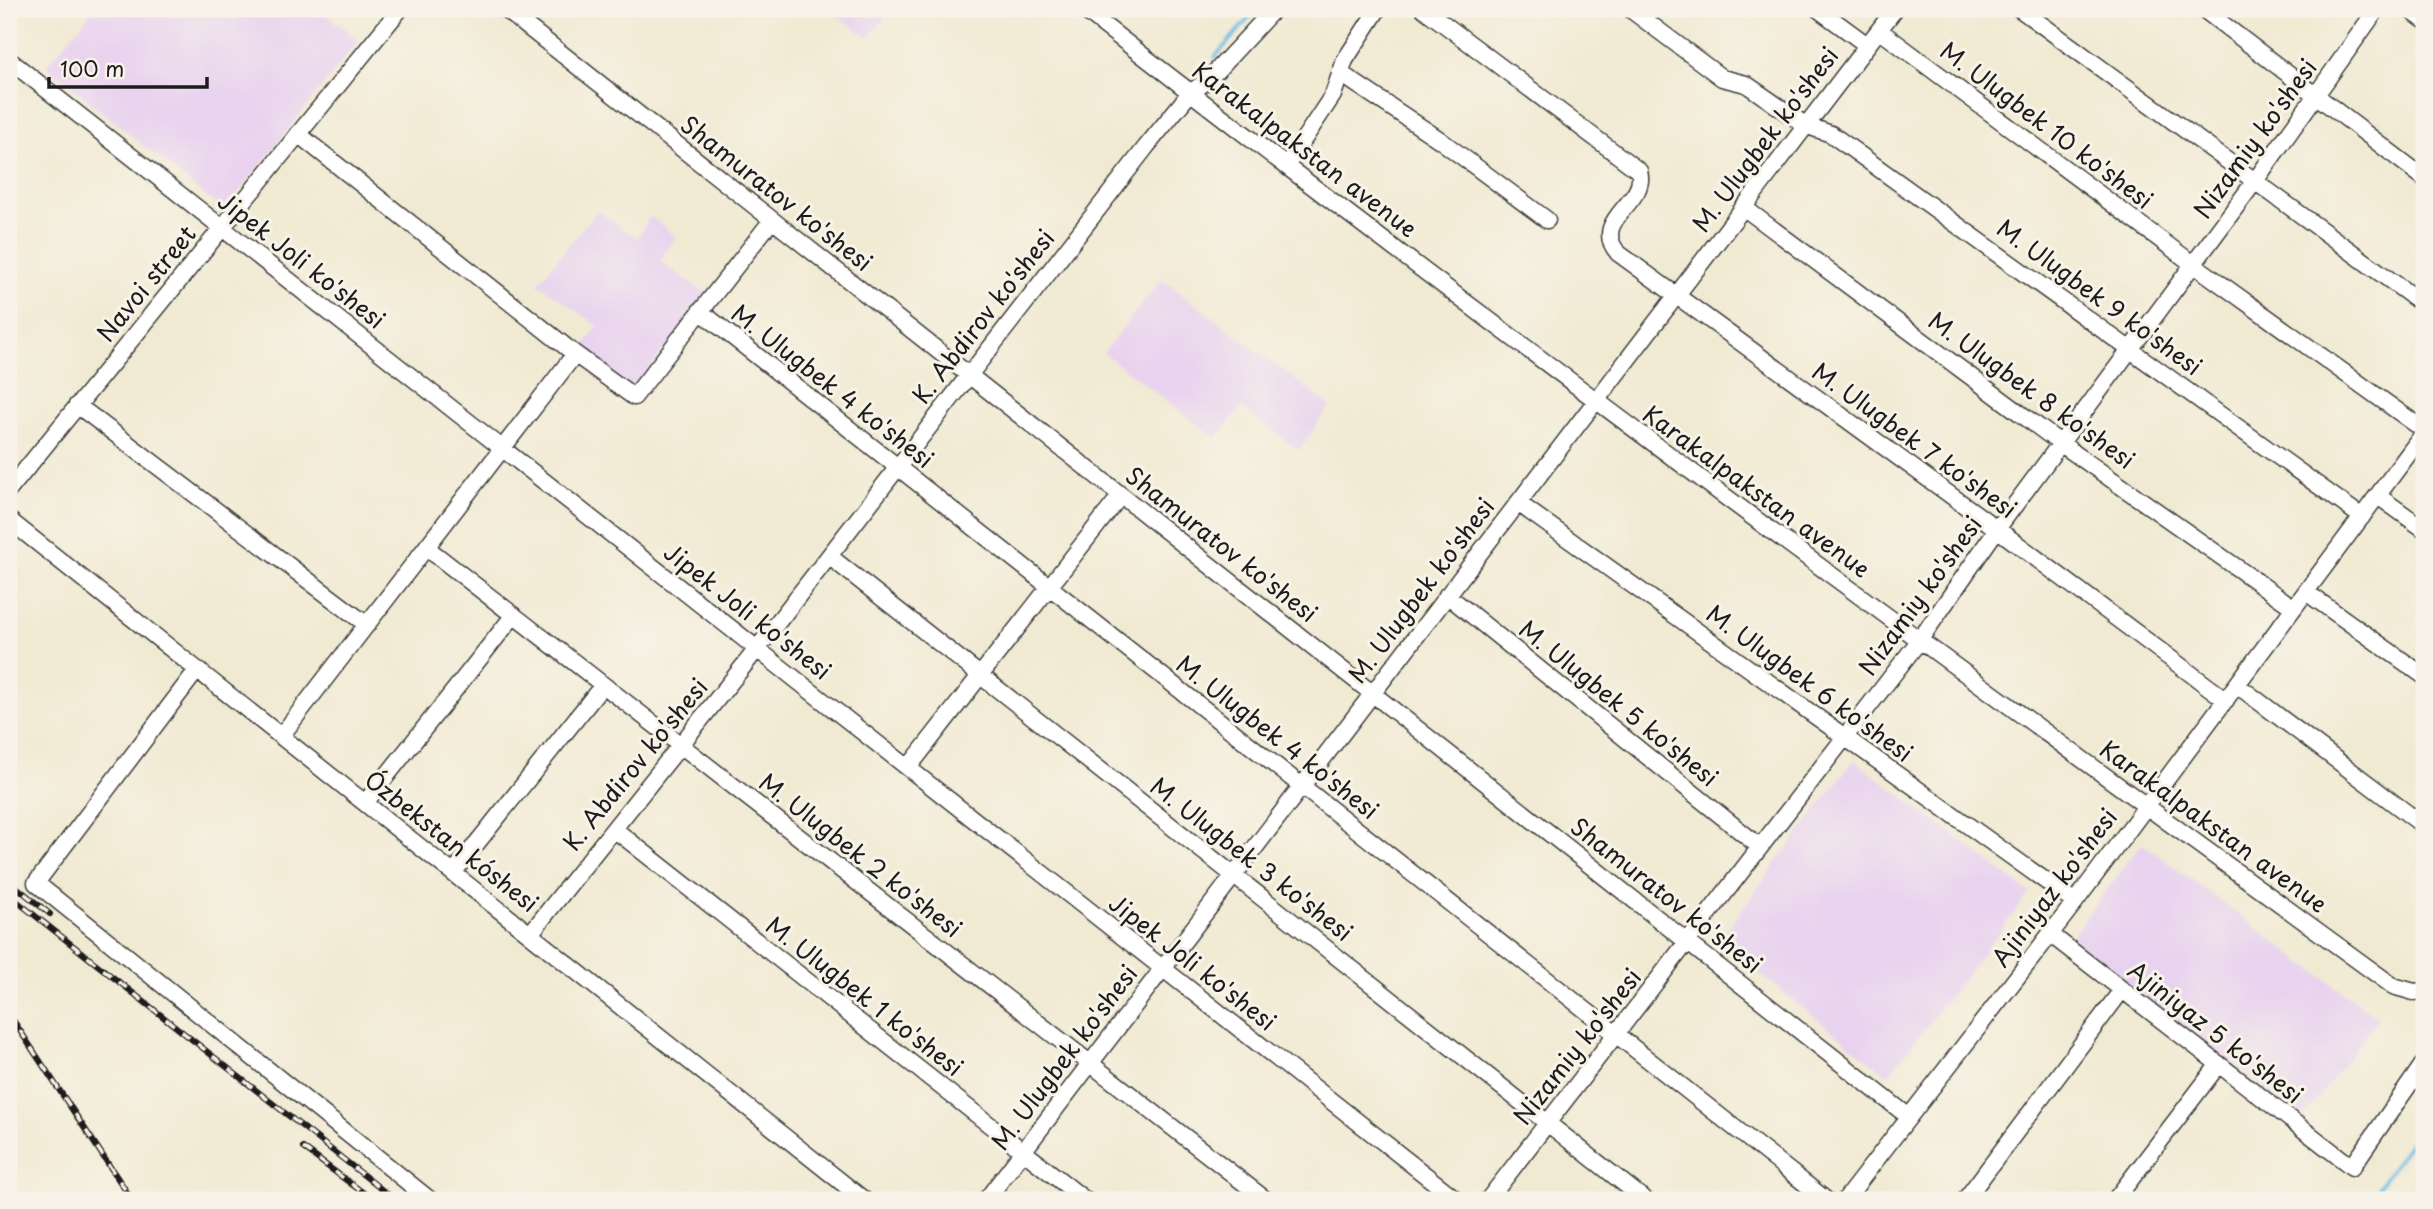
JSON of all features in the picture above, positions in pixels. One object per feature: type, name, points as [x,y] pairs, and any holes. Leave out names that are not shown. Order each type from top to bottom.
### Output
[{"type":"street","name":"Navoi street","points":[[9,489],[400,9]]},
{"type":"street","name":"Shamuratov ko'shesi","points":[[505,9],[1909,1116]]},
{"type":"street","name":"Karakalpakstan avenue","points":[[1083,9],[1596,402],[1919,641],[2393,986],[2419,991]]},
{"type":"street","name":"K. Abdirov ko'shesi","points":[[530,934],[757,649],[968,374],[1190,93],[1208,80],[1274,9]]},
{"type":"street","points":[[1286,166],[1333,95],[1340,73],[1378,9]]},
{"type":"street","name":"M. Ulugbek 7 ko'shesi","points":[[1424,9],[1632,163],[1639,171],[1640,184],[1611,227],[1609,237],[1618,253],[1997,529],[2226,700]]},
{"type":"street","name":"M. Ulugbek 9 ko'shesi","points":[[1630,9],[1722,78],[1746,84],[1805,125],[1831,134],[2362,517]]},
{"type":"street","points":[[1818,9],[1867,44]]},
{"type":"street","name":"M. Ulugbek ko'shesi","points":[[986,1200],[1895,9]]},
{"type":"street","points":[[2020,9],[2424,305]]},
{"type":"street","points":[[2203,9],[2424,178]]},
{"type":"street","name":"Nizamiy ko'shesi","points":[[1488,1200],[1919,641],[1997,529],[2255,181],[2377,9]]},
{"type":"street","points":[[2409,9],[2424,20]]},
{"type":"street","name":"M. Ulugbek 10 ko'shesi","points":[[1879,30],[2424,432]]},
{"type":"street","name":"Jipek Joli ko'shesi","points":[[9,60],[1457,1200]]},
{"type":"street","points":[[1340,73],[1440,141],[1547,220]]},
{"type":"street","points":[[298,134],[575,354],[634,397],[772,220]]},
{"type":"street","name":"M. Ulugbek 8 ko'shesi","points":[[1743,207],[2060,443],[2294,608]]},
{"type":"street","name":"M. Ulugbek 4 ko'shesi","points":[[700,312],[1826,1200]]},
{"type":"street","points":[[281,736],[575,354]]},
{"type":"street","points":[[77,405],[367,625]]},
{"type":"street","name":"Ajiniyaz ko'shesi","points":[[1845,1200],[2075,902],[2424,432]]},
{"type":"street","points":[[908,768],[1121,495]]},
{"type":"street","points":[[2378,496],[2424,529]]},
{"type":"street","name":"M. Ulugbek 6 ko'shesi","points":[[1518,503],[2075,902]]},
{"type":"street","name":"Ózbekstan kóshesi","points":[[9,520],[864,1200]]},
{"type":"street","name":"M. Ulugbek 2 ko'shesi","points":[[427,548],[1266,1200]]},
{"type":"street","name":"M. Ulugbek 3 ko'shesi","points":[[829,556],[1645,1200]]},
{"type":"street","points":[[2306,592],[2424,676]]},
{"type":"street","name":"M. Ulugbek 5 ko'shesi","points":[[1447,595],[1760,847]]},
{"type":"street","points":[[365,803],[514,615]]},
{"type":"street","points":[[197,670],[36,883],[430,1200]]},
{"type":"street","points":[[453,873],[603,684]]},
{"type":"street","points":[[2237,685],[2424,826]]},
{"type":"street","name":"M. Ulugbek 1 ko'shesi","points":[[614,829],[1085,1200]]},
{"type":"street","name":"Ajiniyaz 5 ko'shesi","points":[[2050,934],[2353,1167],[2424,1063]]},
{"type":"street","points":[[1965,1200],[2122,990]]},
{"type":"street","points":[[2115,1200],[2219,1064]]},
{"type":"shaded area","points":[[94,9],[319,9],[359,40],[224,211],[46,66]]},
{"type":"shaded area","points":[[828,9],[892,9],[869,38]]},
{"type":"shaded area","points":[[597,211],[637,238],[650,216],[676,237],[660,261],[707,294],[634,389],[582,349],[598,326],[538,283]]},
{"type":"shaded area","points":[[1162,279],[1330,406],[1299,450],[1241,407],[1216,438],[1103,353]]},
{"type":"shaded area","points":[[1854,760],[2030,893],[1888,1075],[1718,941]]},
{"type":"shaded area","points":[[2142,843],[2378,1018],[2304,1117],[2068,941]]},
{"type":"waterway","points":[[1215,57],[1257,9]]},
{"type":"waterway","points":[[2369,1200],[2424,1124]]},
{"type":"railway","points":[[9,881],[50,914]]},
{"type":"railway","points":[[9,895],[395,1200]]},
{"type":"railway","points":[[9,1014],[132,1200]]},
{"type":"railway","points":[[9,1103],[9,1114]]},
{"type":"railway","points":[[303,1148],[373,1200]]}]
